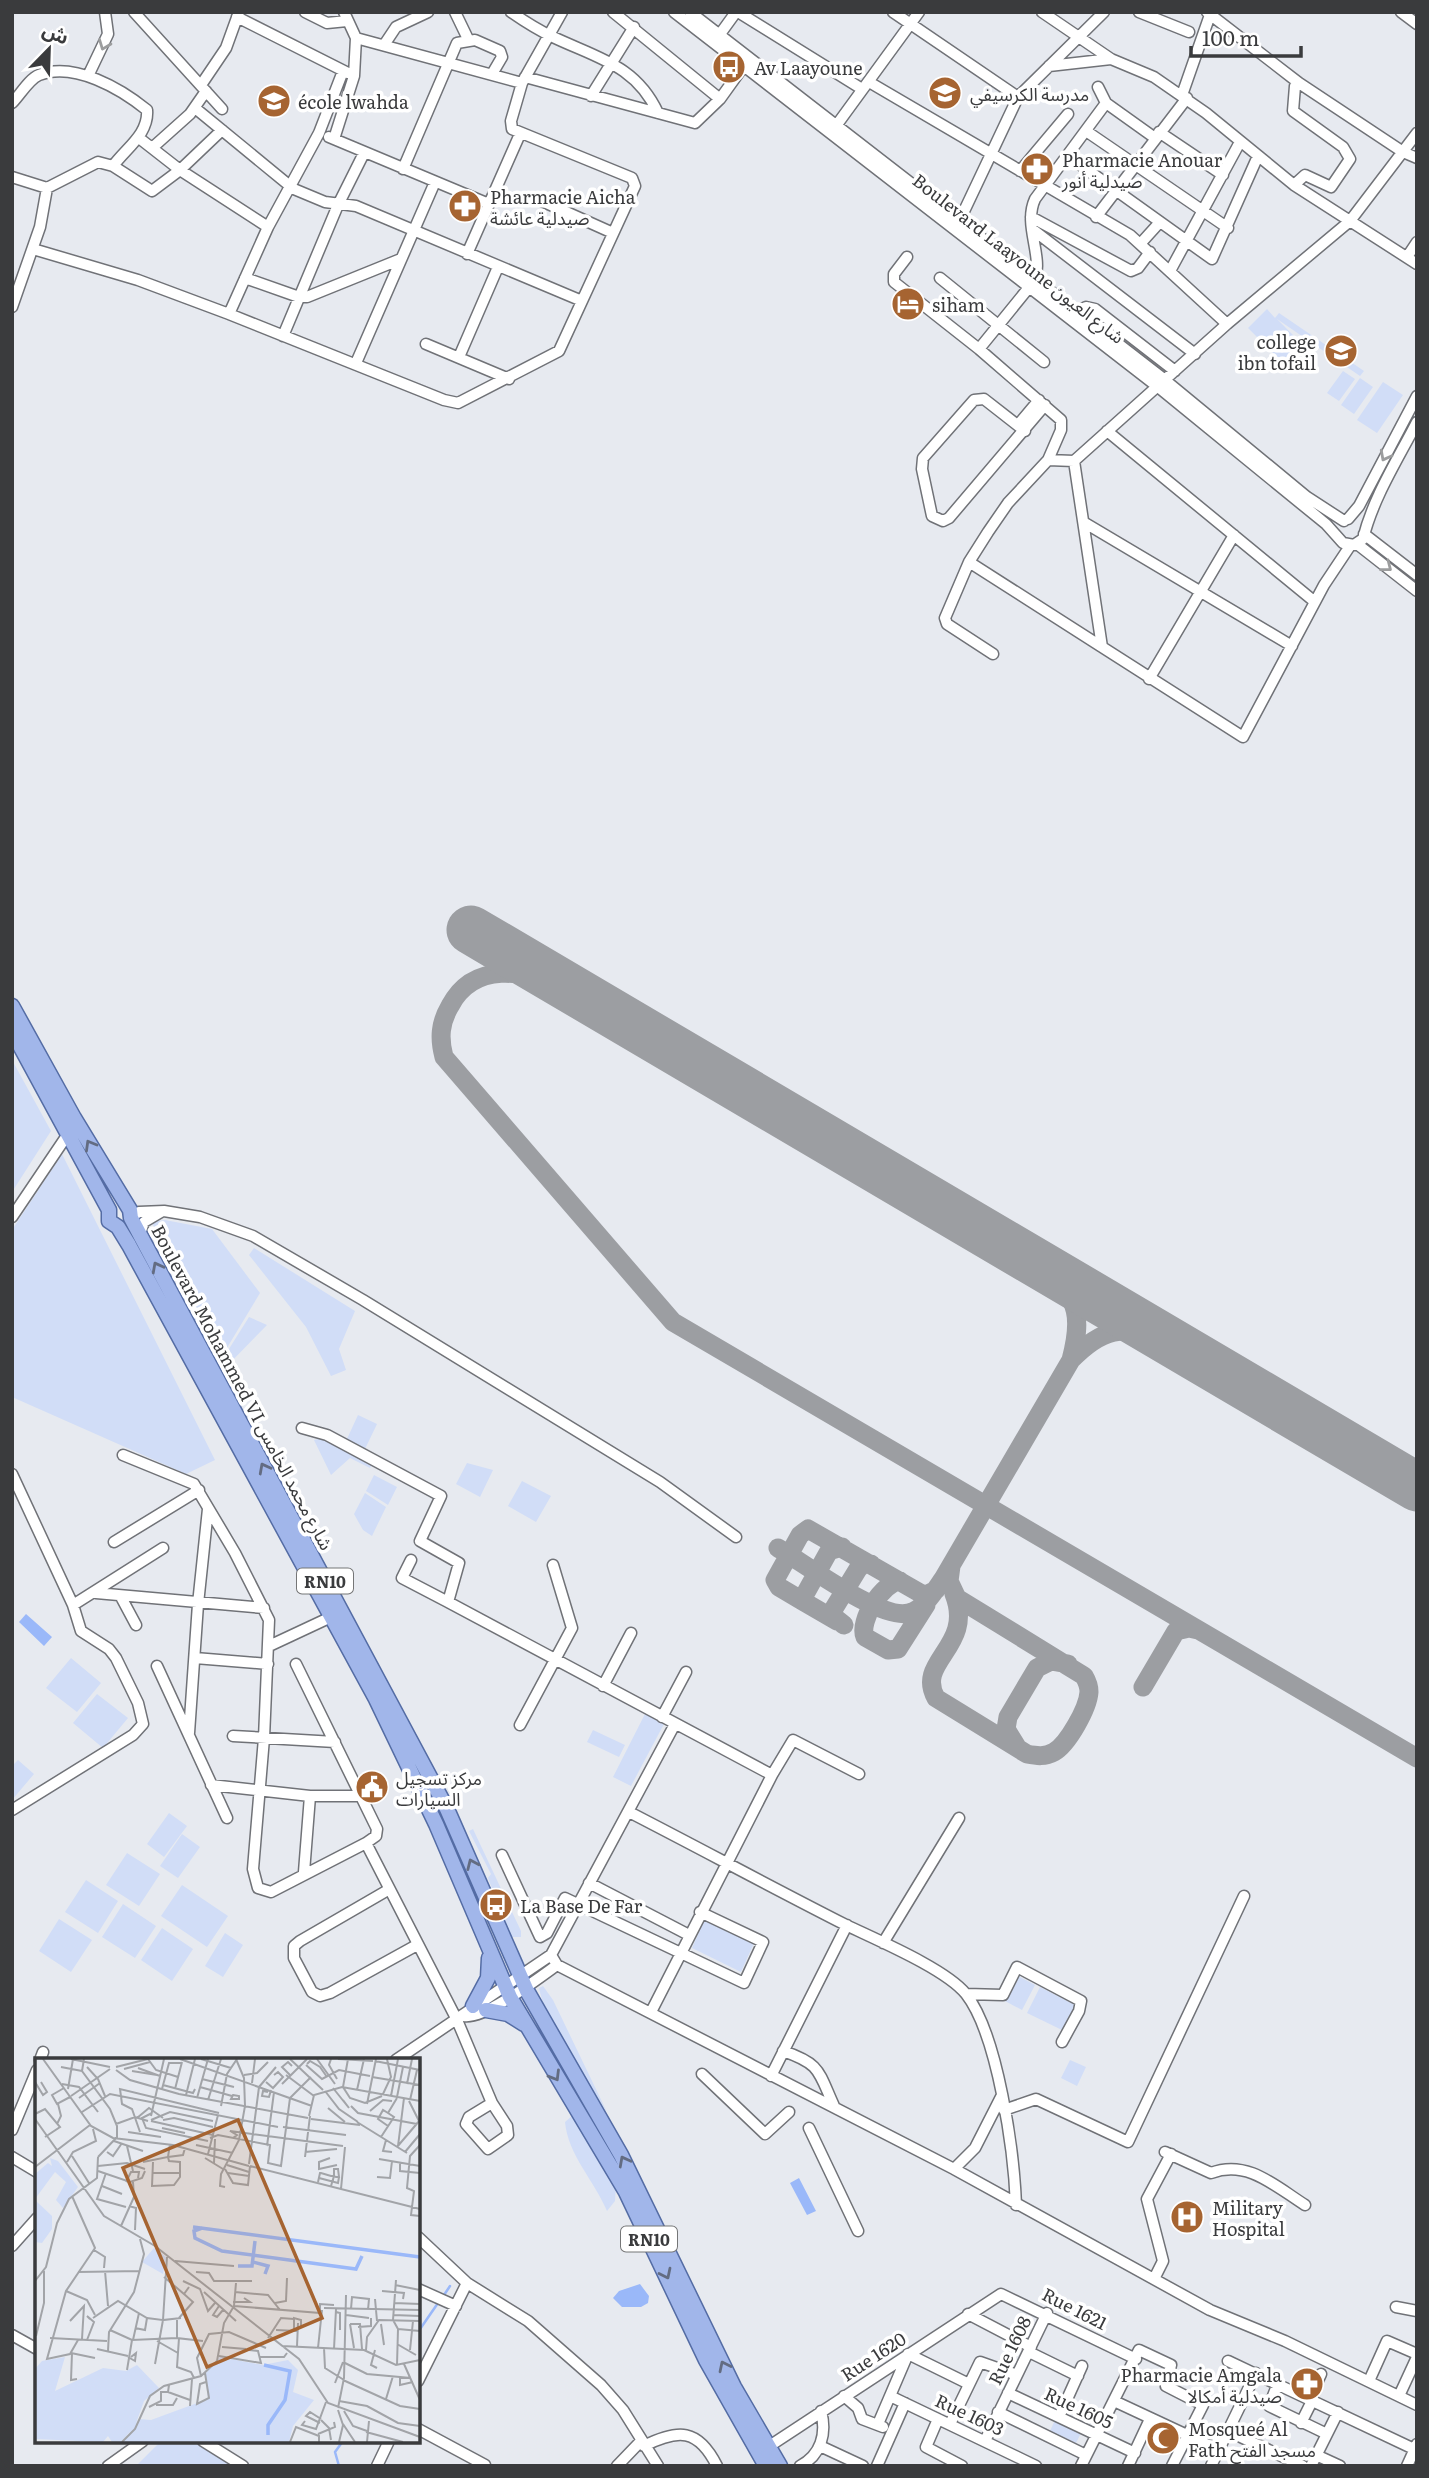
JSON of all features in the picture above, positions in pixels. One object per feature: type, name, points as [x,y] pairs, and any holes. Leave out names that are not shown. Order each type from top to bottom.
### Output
[{"type":"main road","name":"Boulevard Mohammed VI شارع محمد الخامس","points":[[12,1006],[140,1234],[447,1809],[523,1982]]},
{"type":"main road","name":"RN10","points":[[12,1031],[109,1210],[109,1221],[118,1227]]},
{"type":"main road","points":[[109,1210],[118,1203],[128,1212],[123,1226],[118,1227]]},
{"type":"main road","name":"Boulevard Mohammed VI شارع محمد الخامس","points":[[118,1227],[380,1707],[436,1824],[508,1991]]},
{"type":"main road","points":[[489,1949],[488,1978],[470,2013],[508,2014],[527,2026]]},
{"type":"main road","name":"RN10","points":[[523,1982],[621,2155],[766,2466]]},
{"type":"main road","name":"RN10","points":[[508,1991],[633,2205],[745,2419],[780,2466]]},
{"type":"street","points":[[88,76],[108,34],[105,12]]},
{"type":"street","points":[[134,12],[222,108]]},
{"type":"street","points":[[305,12],[327,23],[346,17],[356,38],[354,76],[334,139]]},
{"type":"street","points":[[384,44],[396,27],[414,15],[428,12]]},
{"type":"street","points":[[455,12],[468,39]]},
{"type":"street","points":[[511,12],[548,35],[611,61],[642,85],[659,113]]},
{"type":"street","points":[[33,249],[138,280],[458,403],[559,352],[635,187],[632,178],[512,129],[511,121],[523,80],[562,12]]},
{"type":"street","points":[[613,12],[720,99]]},
{"type":"street","name":"Boulevard Laayoune شارع العيون","points":[[674,12],[716,39],[1307,496],[1346,520],[1359,522],[1352,538]]},
{"type":"street","name":"Boulevard Laayoune شارع العيون","points":[[690,12],[743,67],[833,130]]},
{"type":"street","points":[[716,39],[737,12],[1043,184],[1141,243],[1227,324]]},
{"type":"street","points":[[893,12],[1018,97]]},
{"type":"street","points":[[833,130],[919,12]]},
{"type":"street","points":[[1042,12],[1111,59],[1154,77],[1184,97],[1294,185],[1412,261],[1417,242]]},
{"type":"street","points":[[957,227],[1018,97],[1104,12]]},
{"type":"street","points":[[1139,12],[1189,32]]},
{"type":"street","points":[[1401,12],[1417,24]]},
{"type":"street","points":[[1096,217],[1184,97],[1210,13],[1299,83],[1403,152],[1417,158]]},
{"type":"street","points":[[152,148],[195,108],[238,15],[354,76]]},
{"type":"street","points":[[591,96],[634,27]]},
{"type":"street","points":[[356,38],[695,123],[720,99],[743,67]]},
{"type":"street","points":[[403,169],[457,43],[468,39],[500,51],[502,57],[492,74]]},
{"type":"street","points":[[1049,66],[1111,59]]},
{"type":"street","points":[[229,314],[268,227],[319,134],[342,71]]},
{"type":"street","points":[[12,103],[38,75],[61,72],[88,76],[147,110],[139,138],[113,166]]},
{"type":"street","points":[[1294,185],[1306,175],[1331,187],[1350,159],[1343,146],[1293,111],[1295,86],[1299,83]]},
{"type":"street","points":[[1098,87],[1106,103],[1223,175]]},
{"type":"street","points":[[979,349],[1032,284],[1033,203],[1043,184],[1068,156],[1106,103]]},
{"type":"street","points":[[195,108],[290,186],[338,205],[356,206],[582,301]]},
{"type":"street","points":[[1020,171],[1068,114]]},
{"type":"street","points":[[12,307],[33,249],[47,188],[92,162],[113,166],[150,191],[180,170],[222,130]]},
{"type":"street","points":[[1086,131],[1228,228]]},
{"type":"street","points":[[1048,460],[1074,461],[1227,324],[1350,221],[1417,133]]},
{"type":"street","points":[[319,134],[489,204]]},
{"type":"street","points":[[467,254],[520,134]]},
{"type":"street","points":[[139,138],[180,170],[268,227]]},
{"type":"street","points":[[1170,271],[1240,142]]},
{"type":"street","points":[[283,336],[338,205],[364,153]]},
{"type":"street","points":[[1068,156],[1213,259],[1258,156]]},
{"type":"street","points":[[12,177],[47,188]]},
{"type":"street","points":[[356,363],[435,182]]},
{"type":"street","points":[[535,198],[613,233]]},
{"type":"street","points":[[1031,217],[1131,271],[1138,268],[1150,252]]},
{"type":"street","points":[[1141,243],[1160,222]]},
{"type":"street","points":[[1032,229],[1195,354]]},
{"type":"street","points":[[907,257],[894,274],[894,282],[1058,416],[1061,425],[1048,460],[1008,503],[968,562],[945,620],[993,654]]},
{"type":"street","points":[[245,278],[299,297],[318,293],[401,259]]},
{"type":"street","points":[[459,357],[498,267]]},
{"type":"street","points":[[940,278],[1044,362]]},
{"type":"street","name":"Boulevard Laayoune شارع العيون","points":[[1032,284],[1076,312],[1417,591]]},
{"type":"street","points":[[1076,312],[1086,307],[1095,309],[1175,371]]},
{"type":"street","points":[[426,344],[509,379]]},
{"type":"street","points":[[1352,538],[1338,527],[1359,506],[1417,396]]},
{"type":"street","points":[[1021,428],[981,398],[967,407],[923,458],[922,469],[932,516],[943,521],[949,518],[1042,403]]},
{"type":"street","points":[[968,562],[1244,737],[1315,602],[1417,422]]},
{"type":"street","points":[[1107,431],[1315,602]]},
{"type":"street","points":[[1074,461],[1102,647]]},
{"type":"street","points":[[1085,523],[1292,646]]},
{"type":"street","points":[[1149,679],[1234,535]]},
{"type":"street","name":"Boulevard Laayoune شارع العيون","points":[[1352,538],[1417,575]]},
{"type":"street","points":[[12,1217],[68,1134]]},
{"type":"street","points":[[128,1212],[164,1211],[200,1217],[253,1236],[660,1482],[736,1537]]},
{"type":"street","points":[[140,1234],[144,1222],[164,1211]]},
{"type":"street","points":[[302,1428],[327,1435],[441,1496],[420,1541],[459,1563],[448,1602]]},
{"type":"street","points":[[122,1455],[190,1481],[199,1490],[269,1620],[264,1738],[253,1869],[258,1888],[271,1892],[304,1872],[366,1843],[376,1836],[377,1829],[296,1664]]},
{"type":"street","points":[[12,1474],[81,1630],[109,1648],[116,1658],[138,1703],[144,1724],[133,1735],[12,1810]]},
{"type":"street","points":[[114,1542],[199,1490]]},
{"type":"street","points":[[189,1733],[208,1509]]},
{"type":"street","points":[[72,1605],[96,1593],[163,1548]]},
{"type":"street","points":[[411,1560],[402,1578],[772,1775]]},
{"type":"street","points":[[520,1725],[572,1628],[553,1565]]},
{"type":"street","points":[[96,1593],[264,1608]]},
{"type":"street","points":[[121,1597],[136,1625]]},
{"type":"street","points":[[269,1646],[331,1616]]},
{"type":"street","points":[[603,1686],[631,1633]]},
{"type":"street","points":[[195,1658],[268,1664]]},
{"type":"street","points":[[158,1666],[227,1818]]},
{"type":"street","points":[[662,1717],[686,1672]]},
{"type":"street","points":[[399,2058],[554,1960],[578,1902],[675,1724]]},
{"type":"street","points":[[233,1736],[335,1742]]},
{"type":"street","points":[[651,2012],[726,1862],[793,1740],[859,1774]]},
{"type":"street","points":[[211,1785],[310,1796],[363,1796]]},
{"type":"street","points":[[304,1872],[310,1796]]},
{"type":"street","points":[[629,1812],[883,1943],[947,1978],[966,1994],[993,2056],[1014,2157],[1016,2204]]},
{"type":"street","points":[[883,1943],[959,1818]]},
{"type":"street","points":[[366,1843],[417,1945],[470,2013],[492,2103]]},
{"type":"street","points":[[502,1855],[540,1937],[547,1933],[565,1898],[744,1983],[763,1942],[700,1912]]},
{"type":"street","points":[[589,1883],[688,1935]]},
{"type":"street","points":[[388,1890],[300,1941],[294,1946],[293,1958],[312,1993],[320,1996],[417,1945]]},
{"type":"street","points":[[1004,2110],[1036,2099],[1128,2142],[1244,1896]]},
{"type":"street","points":[[771,2076],[847,1925]]},
{"type":"street","points":[[554,1960],[771,2076],[954,2169],[1210,2310],[1333,2363],[1417,2405]]},
{"type":"street","points":[[966,1994],[1003,1995],[1017,1966],[1080,2001],[1079,2011],[1062,2042]]},
{"type":"street","points":[[783,2051],[809,2060],[817,2068],[834,2106]]},
{"type":"street","points":[[702,2074],[765,2134],[789,2112]]},
{"type":"street","points":[[12,2130],[35,2075]]},
{"type":"street","points":[[954,2169],[975,2148],[1001,2097]]},
{"type":"street","points":[[809,2127],[858,2231]]},
{"type":"street","points":[[1154,2279],[1163,2261],[1147,2199],[1168,2153],[1211,2173],[1223,2168],[1253,2172],[1305,2205]]},
{"type":"street","points":[[12,2157],[35,2171]]},
{"type":"street","points":[[12,2246],[35,2220]]},
{"type":"street","points":[[420,2239],[467,2283],[528,2321],[601,2385],[623,2410],[657,2466]]},
{"type":"street","points":[[420,2377],[467,2283]]},
{"type":"street","points":[[420,2290],[456,2306]]},
{"type":"street","points":[[975,2294],[984,2303]]},
{"type":"street","name":"Rue 1620","points":[[768,2447],[998,2295]]},
{"type":"street","name":"Rue 1621","points":[[998,2295],[1009,2295],[1137,2354],[1171,2365],[1167,2386],[1203,2405],[1187,2437]]},
{"type":"street","points":[[1396,2307],[1417,2311]]},
{"type":"street","name":"Rue 1608","points":[[985,2441],[1047,2313]]},
{"type":"street","points":[[968,2314],[1030,2350],[1080,2371],[1059,2417]]},
{"type":"street","points":[[12,2335],[35,2348]]},
{"type":"street","points":[[1369,2381],[1387,2341],[1417,2356],[1399,2396]]},
{"type":"street","points":[[420,2352],[430,2357]]},
{"type":"street","points":[[878,2424],[908,2354],[969,2384]]},
{"type":"street","points":[[998,2412],[1084,2460],[1137,2354]]},
{"type":"street","points":[[950,2424],[981,2361],[1017,2375]]},
{"type":"street","points":[[1228,2361],[1415,2447],[1406,2466]]},
{"type":"street","points":[[1211,2466],[1256,2373]]},
{"type":"street","points":[[1301,2423],[1321,2374]]},
{"type":"street","points":[[1278,2383],[1269,2406],[1327,2434]]},
{"type":"street","name":"Rue 1605","points":[[1008,2393],[1096,2434],[1134,2461]]},
{"type":"street","points":[[844,2396],[858,2408],[862,2419],[892,2431]]},
{"type":"street","name":"Rue 1603","points":[[890,2396],[985,2441],[1021,2462],[1036,2466]]},
{"type":"street","points":[[1114,2401],[1219,2450]]},
{"type":"street","points":[[881,2464],[905,2403]]},
{"type":"street","points":[[800,2466],[814,2456],[820,2446],[824,2426],[821,2411]]},
{"type":"street","points":[[1311,2466],[1338,2412]]},
{"type":"street","points":[[939,2418],[927,2449],[962,2466]]},
{"type":"street","points":[[1134,2461],[1150,2419]]},
{"type":"street","points":[[420,2430],[485,2465]]},
{"type":"street","points":[[1228,2431],[1282,2459],[1303,2466]]},
{"type":"street","points":[[617,2466],[642,2443],[669,2434],[681,2434],[697,2440],[706,2447],[717,2466]]},
{"type":"street","points":[[1172,2466],[1187,2437]]},
{"type":"street","points":[[108,2466],[140,2443]]},
{"type":"street","points":[[206,2443],[243,2466]]},
{"type":"street","points":[[377,2466],[388,2443]]},
{"type":"street","points":[[820,2446],[863,2466]]},
{"type":"street","points":[[1316,2455],[1340,2466]]},
{"type":"street","points":[[1274,2466],[1282,2459]]},
{"type":"shaded area","points":[[1267,309],[1275,318],[1279,313],[1364,371],[1360,376],[1277,319],[1306,348],[1287,367],[1248,328]]},
{"type":"shaded area","points":[[1343,371],[1355,379],[1339,401],[1327,393]]},
{"type":"shaded area","points":[[1360,378],[1373,387],[1354,414],[1341,405]]},
{"type":"shaded area","points":[[1383,382],[1403,395],[1377,433],[1357,420]]},
{"type":"shaded area","points":[[12,1060],[51,1131],[12,1192]]},
{"type":"shaded area","points":[[62,1154],[215,1460],[186,1474],[12,1397],[12,1230]]},
{"type":"shaded area","points":[[165,1220],[212,1229],[260,1293],[213,1371],[152,1222]]},
{"type":"shaded area","points":[[254,1248],[355,1311],[339,1349],[346,1370],[331,1376],[306,1327],[249,1255]]},
{"type":"shaded area","points":[[249,1317],[267,1325],[224,1369],[222,1360]]},
{"type":"shaded area","points":[[358,1415],[377,1424],[365,1449],[346,1441]]},
{"type":"shaded area","points":[[322,1438],[372,1464],[370,1468],[350,1458],[331,1475],[314,1440]]},
{"type":"shaded area","points":[[467,1463],[493,1470],[480,1497],[456,1484]]},
{"type":"shaded area","points":[[374,1475],[397,1487],[388,1505],[366,1491]]},
{"type":"shaded area","points":[[522,1481],[551,1496],[536,1522],[508,1506]]},
{"type":"shaded area","points":[[365,1493],[386,1507],[372,1536],[363,1530],[354,1514]]},
{"type":"shaded area","points":[[71,1658],[101,1683],[77,1712],[46,1688]]},
{"type":"shaded area","points":[[97,1694],[128,1718],[103,1748],[73,1723]]},
{"type":"shaded area","points":[[646,1712],[665,1722],[631,1786],[613,1777]]},
{"type":"shaded area","points":[[593,1730],[625,1745],[619,1757],[587,1742]]},
{"type":"shaded area","points":[[18,1760],[34,1774],[12,1800],[12,1766]]},
{"type":"shaded area","points":[[169,1813],[187,1826],[164,1857],[147,1844]]},
{"type":"shaded area","points":[[473,1829],[521,1931],[521,1937],[511,1937],[488,1878],[491,1874],[469,1831]]},
{"type":"shaded area","points":[[182,1834],[200,1847],[178,1878],[160,1866]]},
{"type":"shaded area","points":[[127,1853],[160,1874],[139,1906],[106,1885]]},
{"type":"shaded area","points":[[86,1880],[118,1901],[98,1933],[65,1912]]},
{"type":"shaded area","points":[[182,1885],[228,1916],[207,1947],[161,1916]]},
{"type":"shaded area","points":[[123,1904],[156,1926],[135,1958],[102,1937]]},
{"type":"shaded area","points":[[59,1919],[92,1940],[71,1972],[39,1951]]},
{"type":"shaded area","points":[[704,1921],[754,1943],[741,1972],[692,1948]]},
{"type":"shaded area","points":[[162,1928],[193,1949],[172,1981],[141,1960]]},
{"type":"shaded area","points":[[225,1933],[243,1945],[223,1977],[205,1966]]},
{"type":"shaded area","points":[[1018,1976],[1035,1985],[1022,2010],[1005,2001]]},
{"type":"shaded area","points":[[543,1986],[553,2000],[607,2112],[550,2019],[539,1988]]},
{"type":"shaded area","points":[[1040,1987],[1075,2005],[1062,2030],[1027,2013]]},
{"type":"shaded area","points":[[1070,2060],[1086,2067],[1077,2086],[1061,2078]]},
{"type":"shaded area","points":[[573,2115],[616,2184],[615,2201],[607,2211],[576,2156],[567,2134],[565,2122]]},
{"type":"shaded area","points":[[1055,2420],[1081,2433],[1076,2443],[1050,2431]]},
{"type":"shaded area","points":[[159,2443],[204,2443],[241,2466],[136,2466]]},
{"type":"water","points":[[26,1614],[52,1637],[44,1646],[19,1622]]},
{"type":"water","points":[[799,2178],[816,2211],[807,2215],[790,2183]]},
{"type":"water","points":[[640,2284],[649,2296],[648,2303],[641,2307],[622,2307],[613,2298],[619,2291]]},
{"type":"waterway","points":[[442,2298],[450,2286]]},
{"type":"waterway","points":[[420,2329],[438,2303]]},
{"type":"waterway","points":[[339,2466],[335,2452],[342,2443]]},
{"type":"taxiway","points":[[565,985],[533,976],[501,973],[472,981],[460,991],[444,1018],[441,1037],[444,1057],[673,1322],[1417,1758]]},
{"type":"taxiway","points":[[1048,1269],[1066,1291],[1075,1311],[1077,1321],[1071,1360],[1093,1341],[1114,1332],[1137,1331],[1165,1338]]},
{"type":"taxiway","points":[[778,1548],[843,1589],[880,1608],[896,1613],[909,1613],[919,1608],[943,1579],[1071,1360]]},
{"type":"taxiway","points":[[806,1603],[779,1587],[775,1580],[800,1535],[808,1529],[920,1593],[926,1595],[936,1590]]},
{"type":"taxiway","points":[[837,1621],[806,1603],[804,1596],[829,1551],[842,1547]]},
{"type":"taxiway","points":[[844,1625],[834,1617],[833,1610],[858,1569],[863,1564],[871,1564]]},
{"type":"taxiway","points":[[951,1566],[949,1581],[957,1598],[1084,1676],[1089,1692],[1085,1707],[1071,1734],[1054,1752],[1041,1756],[1027,1754],[936,1698],[932,1685],[933,1674],[957,1627],[958,1612],[954,1594]]},
{"type":"taxiway","points":[[900,1581],[886,1588],[874,1603],[865,1622],[865,1637],[888,1650],[898,1649],[926,1605]]},
{"type":"taxiway","points":[[1143,1687],[1176,1631],[1189,1628],[1198,1630]]},
{"type":"taxiway","points":[[1017,1747],[1006,1729],[1008,1717],[1037,1668],[1051,1661],[1068,1664]]},
{"type":"runway","points":[[471,930],[1417,1487]]},
{"type":"place","name":"Av Laayoune","points":[[729,67]]},
{"type":"place","name":"مدرسة الكرسيفي","points":[[945,93]]},
{"type":"place","name":"école lwahda","points":[[274,101]]},
{"type":"place","name":"Pharmacie Anouar صيدلية أنور","points":[[1037,169]]},
{"type":"place","name":"Pharmacie Aicha صيدلية عائشة","points":[[465,206]]},
{"type":"place","name":"siham","points":[[908,304]]},
{"type":"place","name":"college ibn tofail","points":[[1341,351]]},
{"type":"place","name":"مركز تسجيل السيارات","points":[[372,1787]]},
{"type":"place","name":"La Base De Far","points":[[496,1905]]},
{"type":"place","name":"Military Hospital","points":[[1187,2217]]},
{"type":"place","name":"Pharmacie Amgala صيدلية أمكالا","points":[[1307,2384]]},
{"type":"place","name":"Mosqueé Al Fath مسجد الفتح","points":[[1163,2438]]}]
